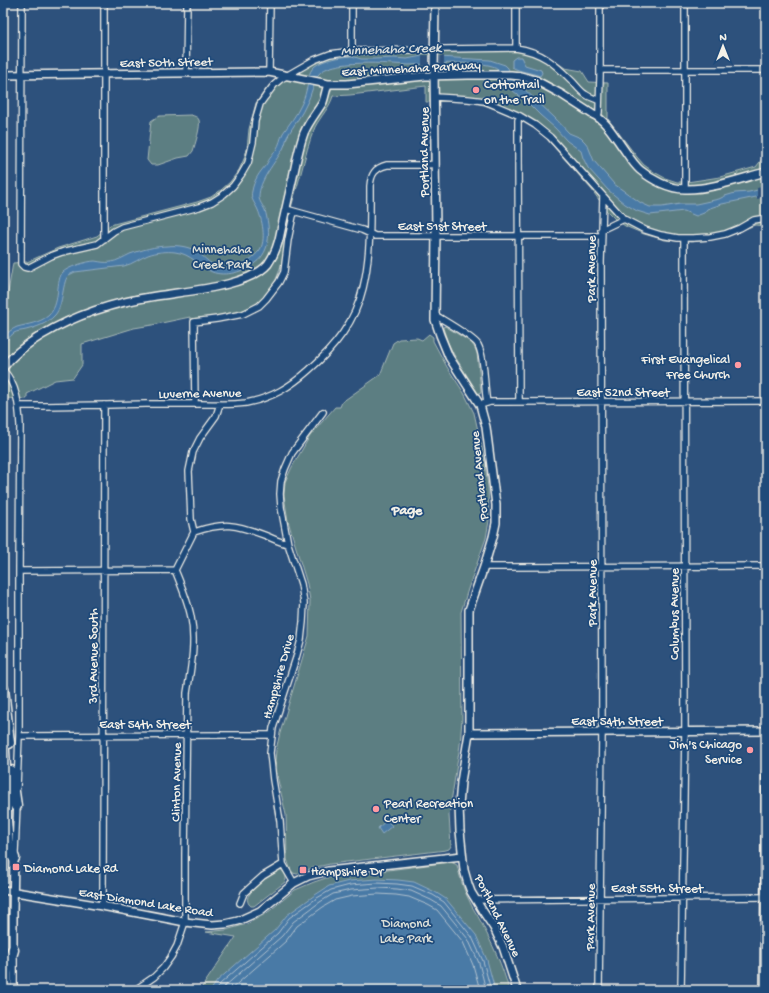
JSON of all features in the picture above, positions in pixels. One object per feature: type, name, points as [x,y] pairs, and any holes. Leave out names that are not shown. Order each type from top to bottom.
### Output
[{"type":"highway","points":[[3,689],[12,781],[16,806]]},
{"type":"highway","points":[[3,736],[8,844],[14,858]]},
{"type":"highway","points":[[6,990],[6,972],[13,950]]},
{"type":"street","points":[[22,3],[22,75]]},
{"type":"street","points":[[104,3],[104,239]]},
{"type":"street","points":[[186,73],[187,3]]},
{"type":"street","points":[[269,72],[270,3]]},
{"type":"street","points":[[352,3],[352,51]]},
{"type":"street","name":"Portland Avenue","points":[[435,3],[435,320],[449,357],[483,404],[496,506],[496,523],[493,537],[469,610],[469,733],[460,782],[460,831],[462,856],[468,884],[476,900],[494,928],[503,947],[518,990]]},
{"type":"street","points":[[516,3],[516,48]]},
{"type":"street","points":[[598,116],[600,3]]},
{"type":"street","points":[[685,3],[685,189]]},
{"type":"street","name":"East Minnehaha Parkway","points":[[22,75],[21,264],[28,268],[62,252],[97,244],[114,230],[122,227],[199,207],[212,202],[223,195],[233,186],[248,163],[253,142],[255,121],[260,104],[274,85],[281,79],[307,64],[330,54],[352,51],[525,49],[548,59],[586,94],[599,101]]},
{"type":"street","points":[[600,70],[766,70]]},
{"type":"street","name":"East 50th Street","points":[[3,75],[269,72],[328,84]]},
{"type":"street","name":"East Minnehaha Parkway","points":[[3,369],[17,352],[30,342],[54,327],[80,316],[132,300],[203,289],[244,279],[258,273],[268,263],[275,251],[280,236],[305,131],[309,122],[324,100],[328,84],[347,84],[434,73],[520,76],[535,80],[561,94],[592,114],[598,116],[613,133],[640,170],[650,177],[675,188],[700,188],[766,172]]},
{"type":"street","points":[[435,97],[485,101],[520,116],[535,125],[550,137],[624,219],[645,230],[661,235],[684,238],[710,237],[725,234],[754,220],[766,218]]},
{"type":"street","points":[[519,402],[518,120],[520,116]]},
{"type":"street","name":"Luverne Avenue","points":[[20,406],[245,403],[271,395],[283,389],[295,382],[329,351],[344,332],[357,306],[363,289],[366,271],[370,234],[371,180],[376,170],[386,165],[435,164]]},
{"type":"street","name":"Park Avenue","points":[[599,990],[602,732],[602,196]]},
{"type":"street","name":"East 51st Street","points":[[286,209],[362,230],[375,236],[518,236],[601,233],[624,219]]},
{"type":"street","points":[[195,404],[194,322],[243,314],[266,300],[279,282],[284,272],[288,240],[295,212]]},
{"type":"street","name":"Columbus Avenue","points":[[681,990],[685,731],[684,238]]},
{"type":"street","points":[[435,315],[478,343],[482,355],[485,392],[483,404]]},
{"type":"street","points":[[3,369],[13,385],[20,406],[19,736],[14,858],[8,891],[13,950],[14,990]]},
{"type":"street","name":"East 52nd Street","points":[[483,404],[490,402],[766,401]]},
{"type":"street","points":[[19,572],[175,570],[194,532],[191,519],[189,471],[193,452],[200,438],[216,416],[220,404]]},
{"type":"street","name":"3rd Avenue South","points":[[102,906],[104,405]]},
{"type":"street","name":"Hampshire Drive","points":[[294,883],[283,864],[280,821],[270,751],[273,728],[301,640],[304,603],[301,584],[288,544],[280,494],[281,481],[292,453],[323,412]]},
{"type":"street","points":[[194,532],[211,527],[235,526],[288,544]]},
{"type":"street","points":[[484,567],[766,566]]},
{"type":"street","name":"Clinton Avenue","points":[[136,990],[154,977],[171,957],[177,946],[185,922],[187,693],[191,672],[193,633],[187,601],[175,570]]},
{"type":"street","name":"East 54th Street","points":[[469,733],[766,730]]},
{"type":"street","name":"East 54th Street","points":[[19,736],[272,735]]},
{"type":"street","points":[[764,990],[766,772]]},
{"type":"street","name":"East Diamond Lake Road","points":[[8,891],[102,906],[185,922],[212,925],[225,924],[238,921],[260,911],[294,883],[308,876],[328,871],[462,856]]},
{"type":"street","points":[[240,904],[244,893],[263,876],[283,864]]},
{"type":"street","name":"East 55th Street","points":[[476,900],[766,897]]},
{"type":"green space","name":"Minnehaha Creek Park","points":[[525,47],[546,55],[565,68],[582,71],[589,82],[608,83],[608,119],[644,165],[665,178],[677,182],[687,182],[720,177],[756,167],[766,154],[766,226],[755,225],[711,240],[691,242],[665,240],[644,234],[625,226],[615,219],[606,210],[592,190],[546,138],[530,125],[511,115],[484,105],[470,102],[426,102],[426,86],[333,96],[328,108],[315,127],[311,138],[290,211],[281,266],[271,289],[263,298],[252,306],[238,312],[190,319],[190,317],[134,328],[82,344],[82,365],[73,378],[55,380],[27,394],[27,399],[3,398],[3,317],[13,263],[27,262],[58,248],[97,236],[110,225],[211,197],[230,182],[239,170],[247,149],[249,129],[256,103],[272,82],[313,58],[328,52],[343,49]]},
{"type":"green space","points":[[191,115],[198,118],[199,127],[198,136],[193,151],[189,156],[158,165],[151,165],[147,160],[151,121],[160,116]]},
{"type":"green space","points":[[445,326],[472,343],[475,348],[477,353],[480,394],[454,355],[443,328]]},
{"type":"green space","points":[[429,334],[433,337],[433,341],[447,367],[464,393],[474,413],[484,457],[488,487],[489,521],[486,538],[461,612],[462,719],[460,745],[449,815],[451,846],[446,850],[330,864],[312,868],[297,874],[293,873],[287,859],[286,815],[275,761],[280,733],[309,636],[310,600],[307,584],[288,521],[284,495],[285,482],[310,436],[335,407],[340,407],[342,402],[380,375],[393,343],[399,339],[417,338],[422,340]]},
{"type":"green space","name":"Diamond Lake Park","points":[[451,862],[457,865],[465,892],[497,955],[509,990],[200,990],[236,937],[206,932],[226,930],[247,924],[267,913],[295,890],[326,878]]},
{"type":"green space","points":[[280,869],[286,876],[285,882],[254,906],[251,906],[248,903],[248,897],[251,892],[265,879]]},
{"type":"water","name":"Minnehaha Creek","points":[[352,56],[361,59],[407,59],[422,56],[490,60],[505,65],[515,83],[522,87],[569,133],[581,138],[585,142],[594,161],[614,184],[641,203],[650,207],[696,204],[719,199],[735,193],[749,192],[766,188],[766,195],[722,204],[707,209],[704,213],[696,216],[684,211],[650,215],[637,211],[625,204],[608,190],[588,168],[581,151],[567,141],[555,128],[512,90],[498,69],[493,66],[475,63],[409,65],[360,63],[334,66],[324,70],[318,75],[305,107],[287,137],[283,149],[264,178],[259,199],[265,210],[269,232],[267,246],[261,258],[245,269],[228,274],[207,270],[186,255],[175,252],[154,253],[124,266],[75,272],[69,275],[65,282],[58,311],[52,318],[38,326],[15,332],[3,344],[3,337],[13,329],[37,322],[48,316],[55,306],[62,273],[78,265],[95,261],[111,262],[144,250],[171,246],[183,246],[192,249],[214,265],[226,268],[238,266],[255,255],[259,251],[263,241],[263,230],[261,218],[252,196],[255,180],[276,150],[283,133],[299,109],[305,97],[309,74],[312,68],[328,60]]},
{"type":"water","points":[[516,57],[521,57],[525,65],[541,70],[542,73],[540,76],[512,67],[512,60]]},
{"type":"water","points":[[387,820],[392,826],[382,834],[378,828]]},
{"type":"water","name":"Diamond Lake Park","points":[[377,879],[414,882],[446,899],[476,935],[487,960],[495,990],[211,990],[217,981],[275,930],[287,915],[315,895],[329,886],[349,881]]},
{"type":"pier","points":[[422,55],[444,56],[444,66],[422,66]]},
{"type":"pier","points":[[766,186],[766,197],[757,199],[757,188]]},
{"type":"place","name":"Cottontail on the Trail","points":[[476,90]]},
{"type":"place","name":"First Evangelical Free Church","points":[[738,365]]},
{"type":"place","name":"Jim's Chicago Service","points":[[750,750]]},
{"type":"place","name":"Pearl Recreation Center","points":[[376,809]]},
{"type":"place","name":"Diamond Lake Rd","points":[[16,867]]},
{"type":"place","name":"Hampshire Dr","points":[[303,870]]},
{"type":"district","name":"Page","points":[[407,509]]}]
